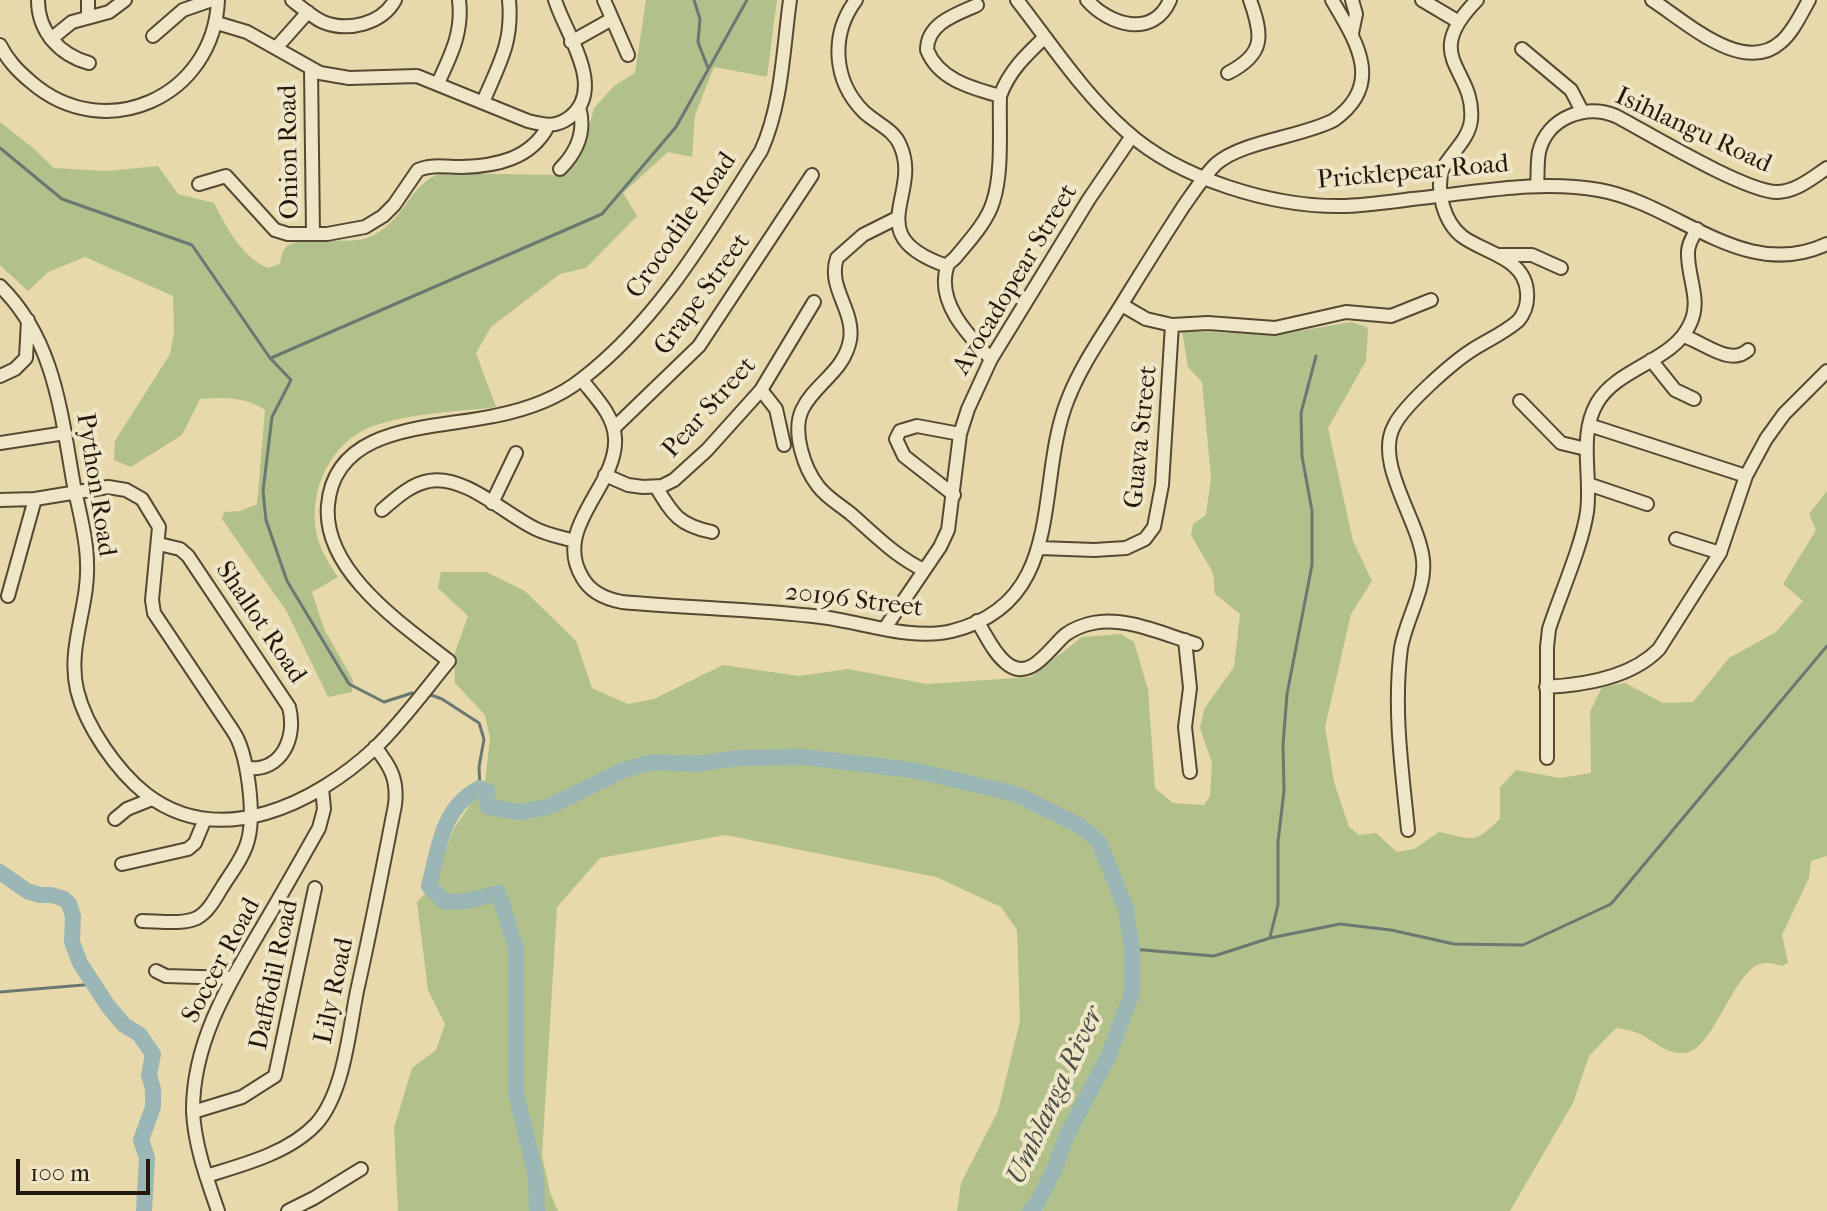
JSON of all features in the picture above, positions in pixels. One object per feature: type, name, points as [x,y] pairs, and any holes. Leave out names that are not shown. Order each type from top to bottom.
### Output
[{"type":"street","points":[[38,0],[42,21],[51,39],[72,57],[89,63]]},
{"type":"street","points":[[88,0],[88,16]]},
{"type":"street","points":[[51,39],[65,26],[88,16],[109,12],[125,0]]},
{"type":"street","points":[[0,45],[15,69],[51,97],[77,108],[112,112],[145,104],[176,85],[203,52],[217,23],[215,0],[183,10],[153,36]]},
{"type":"street","points":[[292,0],[318,20],[334,25],[368,23],[382,17],[395,0]]},
{"type":"street","points":[[438,83],[459,35],[459,0]]},
{"type":"street","points":[[483,102],[508,43],[511,26],[509,0]]},
{"type":"street","points":[[217,23],[238,28],[311,69],[340,78],[411,75],[548,126],[566,120],[579,107],[584,96],[585,80],[555,0]]},
{"type":"street","points":[[604,0],[628,55]]},
{"type":"street","name":"Crocodile Road","points":[[449,661],[370,595],[341,558],[330,531],[328,512],[335,476],[348,457],[377,439],[526,408],[582,380],[647,316],[676,280],[761,151],[776,99],[790,0]]},
{"type":"street","points":[[856,0],[838,41],[839,70],[852,98],[865,113],[894,135],[901,146],[904,159],[897,218],[903,235],[913,250],[947,266]]},
{"type":"street","name":"Pricklepear Road","points":[[1017,0],[1080,83],[1132,136],[1169,160],[1204,177],[1258,195],[1316,205],[1344,206],[1537,185],[1578,187],[1625,196],[1647,204],[1735,248],[1758,254],[1797,254],[1827,244]]},
{"type":"street","points":[[1087,0],[1108,18],[1132,25],[1147,23],[1161,15],[1170,0]]},
{"type":"street","points":[[1228,73],[1248,60],[1259,40],[1258,24],[1250,0]]},
{"type":"street","points":[[1204,177],[1229,156],[1327,124],[1347,109],[1360,89],[1361,54],[1332,0]]},
{"type":"street","points":[[1352,0],[1356,14],[1352,33]]},
{"type":"street","points":[[1422,0],[1459,22]]},
{"type":"street","points":[[1408,830],[1400,761],[1400,664],[1423,559],[1390,463],[1390,437],[1400,415],[1454,364],[1522,317],[1528,296],[1524,278],[1515,267],[1455,230],[1447,218],[1442,196],[1440,174],[1466,134],[1471,117],[1467,94],[1452,54],[1453,37],[1459,22],[1477,0]]},
{"type":"street","points":[[1652,0],[1727,48],[1751,54],[1769,50],[1781,42],[1809,0]]},
{"type":"street","points":[[977,5],[939,24],[931,33],[927,50],[939,68],[958,82],[1000,96]]},
{"type":"street","points":[[276,48],[308,12]]},
{"type":"street","points":[[571,42],[612,19]]},
{"type":"street","points":[[991,359],[971,339],[953,311],[947,286],[947,266],[983,223],[993,202],[997,182],[1000,96],[1015,67],[1045,37]]},
{"type":"street","points":[[1522,49],[1571,90],[1582,111]]},
{"type":"street","name":"Onion Road","points":[[311,69],[313,234]]},
{"type":"street","points":[[560,169],[579,142],[582,123],[579,107]]},
{"type":"street","name":"Isihlangu Road","points":[[1537,185],[1538,155],[1543,140],[1558,123],[1582,111],[1602,111],[1616,116],[1722,172],[1766,191],[1788,190],[1802,185],[1827,168]]},
{"type":"street","points":[[199,184],[226,176],[275,230],[288,234],[342,232],[374,222],[389,212],[414,174],[423,168],[477,166],[510,160],[528,151],[548,126]]},
{"type":"street","name":"Avocadopear Street","points":[[885,628],[940,547],[948,530],[960,434],[991,359],[1089,199],[1132,136]]},
{"type":"street","name":"Grape Street","points":[[614,428],[699,346],[812,175]]},
{"type":"street","name":"20196 Street","points":[[575,541],[575,559],[581,575],[591,588],[613,601],[794,614],[936,633],[957,630],[977,621],[1012,595],[1029,572],[1040,548],[1052,457],[1063,413],[1076,382],[1204,177]]},
{"type":"street","points":[[897,218],[863,235],[837,258],[835,280],[851,322],[849,344],[839,367],[804,407],[799,423],[805,462],[824,493],[906,561],[924,570]]},
{"type":"street","points":[[1547,758],[1549,629],[1585,519],[1589,425],[1603,395],[1683,336],[1691,323],[1695,307],[1688,252],[1697,229]]},
{"type":"street","points":[[1497,255],[1532,255],[1561,268]]},
{"type":"street","name":"Python Road","points":[[0,286],[28,320],[46,353],[65,433],[87,563],[76,645],[77,690],[108,753],[128,778],[152,799],[177,812],[205,819],[250,818],[281,808],[322,788],[375,747],[449,661]]},
{"type":"street","points":[[1122,305],[1146,319],[1172,325],[1208,323],[1275,328],[1346,312],[1391,316],[1431,300]]},
{"type":"street","name":"Pear Street","points":[[605,475],[628,485],[656,487],[674,480],[693,464],[761,390],[814,302]]},
{"type":"street","points":[[0,376],[15,369],[26,358],[28,320]]},
{"type":"street","name":"Guava Street","points":[[1040,548],[1126,548],[1141,543],[1154,527],[1161,498],[1172,325]]},
{"type":"street","points":[[1683,336],[1731,356],[1742,356],[1748,350]]},
{"type":"street","points":[[1651,360],[1675,390],[1694,399]]},
{"type":"street","points":[[1546,687],[1599,680],[1621,673],[1646,661],[1659,649],[1720,553],[1746,476],[1774,427],[1827,372]]},
{"type":"street","points":[[382,510],[403,493],[430,480],[445,480],[464,486],[545,534],[575,541],[615,445],[614,428],[605,410],[582,380]]},
{"type":"street","points":[[761,390],[776,409],[784,445]]},
{"type":"street","points":[[1520,401],[1561,443],[1586,449]]},
{"type":"street","points":[[1589,425],[1746,476]]},
{"type":"street","points":[[954,495],[904,456],[896,439],[900,431],[912,426],[960,434]]},
{"type":"street","points":[[0,443],[65,433]]},
{"type":"street","points":[[492,503],[516,453]]},
{"type":"street","points":[[1588,484],[1647,504]]},
{"type":"street","points":[[0,500],[35,499],[116,487],[142,499],[159,527],[152,600],[154,613],[237,736],[247,768],[250,818],[244,851],[203,914],[188,920],[142,921]]},
{"type":"street","points":[[656,487],[677,518],[695,528],[712,532]]},
{"type":"street","points":[[8,596],[35,499]]},
{"type":"street","points":[[1676,539],[1720,553]]},
{"type":"street","name":"Shallot Road","points":[[159,544],[180,549],[188,556],[289,707],[292,725],[287,745],[273,763],[260,769],[247,768]]},
{"type":"street","points":[[977,621],[1001,658],[1017,668],[1038,663],[1069,632],[1095,622],[1115,622],[1191,642],[1185,727],[1190,772]]},
{"type":"street","name":"Lily Road","points":[[206,1176],[253,1160],[293,1141],[314,1126],[333,1096],[395,805],[395,779],[375,747]]},
{"type":"street","name":"Soccer Road","points":[[218,1211],[206,1176],[193,1112],[200,1056],[208,1027],[233,978],[319,828],[324,809],[322,788]]},
{"type":"street","points":[[115,819],[132,806],[152,799]]},
{"type":"street","points":[[122,864],[188,849],[195,843],[205,819]]},
{"type":"street","name":"Daffodil Road","points":[[193,1112],[242,1097],[275,1076],[315,888]]},
{"type":"street","points":[[156,971],[166,976],[233,978]]},
{"type":"street","points":[[288,1211],[361,1169]]},
{"type":"green space","points":[[646,0],[777,0],[767,77],[714,67],[695,115],[692,157],[668,152],[623,193],[637,216],[586,268],[560,274],[491,327],[476,353],[496,407],[418,416],[373,426],[344,444],[333,457],[319,488],[315,522],[322,549],[338,577],[312,592],[324,629],[353,680],[352,692],[328,697],[287,612],[222,519],[224,512],[240,511],[257,504],[265,410],[242,400],[200,399],[182,435],[131,467],[114,460],[115,441],[170,354],[174,332],[173,296],[85,257],[48,272],[28,291],[0,265],[0,122],[54,168],[108,171],[158,166],[178,194],[214,203],[242,249],[268,268],[280,264],[284,250],[292,243],[358,240],[380,232],[421,185],[442,173],[561,175],[582,154],[594,108],[614,86],[635,73]]},
{"type":"green space","points":[[1351,322],[1367,327],[1366,361],[1328,428],[1353,541],[1372,581],[1351,614],[1325,727],[1334,782],[1349,827],[1359,835],[1376,833],[1397,852],[1414,849],[1439,832],[1467,838],[1484,833],[1500,819],[1500,787],[1516,770],[1560,778],[1591,773],[1590,712],[1602,687],[1625,683],[1663,703],[1693,702],[1729,658],[1776,632],[1803,601],[1783,584],[1816,530],[1809,514],[1827,491],[1827,856],[1811,861],[1809,878],[1782,935],[1788,963],[1782,966],[1764,963],[1753,968],[1743,978],[1706,1038],[1685,1053],[1665,1049],[1635,1032],[1614,1030],[1589,1056],[1573,1103],[1510,1211],[957,1211],[961,1183],[998,1111],[1020,1021],[1017,930],[1001,907],[936,877],[725,835],[600,858],[557,907],[542,1156],[558,1211],[398,1211],[394,1128],[412,1068],[436,1050],[445,1024],[428,990],[417,902],[433,886],[453,830],[485,783],[490,738],[485,715],[455,683],[454,655],[468,616],[438,588],[441,572],[486,572],[525,591],[576,641],[592,688],[628,704],[654,699],[723,665],[799,676],[848,669],[927,684],[1031,677],[1082,637],[1121,634],[1134,642],[1148,689],[1155,788],[1173,803],[1204,805],[1210,796],[1212,763],[1200,728],[1204,709],[1234,667],[1240,614],[1215,594],[1213,573],[1191,535],[1193,524],[1206,515],[1211,478],[1202,382],[1188,367],[1182,331],[1277,335]]},
{"type":"waterway","points":[[694,0],[700,19],[698,42],[708,68]]},
{"type":"waterway","points":[[271,358],[602,214],[676,127],[747,0]]},
{"type":"waterway","points":[[0,148],[62,199],[192,245],[270,358],[291,380],[272,417],[263,491],[266,520],[287,581],[349,684],[384,702],[412,693]]},
{"type":"waterway","points":[[1270,937],[1278,905],[1278,842],[1284,791],[1283,745],[1287,694],[1312,565],[1312,511],[1302,456],[1301,413],[1316,356]]},
{"type":"waterway","points":[[1132,949],[1214,956],[1270,938],[1340,924],[1391,930],[1454,944],[1523,945],[1611,904],[1827,646]]},
{"type":"waterway","points":[[431,695],[479,723],[484,739],[479,767],[480,788]]},
{"type":"waterway","name":"Umhlanga River","points":[[537,1211],[536,1176],[516,1094],[516,947],[498,893],[467,901],[445,902],[429,886],[450,817],[467,796],[480,788],[487,791],[488,807],[520,812],[548,807],[624,770],[652,762],[694,764],[739,758],[803,757],[912,770],[1016,794],[1079,825],[1099,842],[1126,909],[1132,949],[1132,993],[1108,1057],[1067,1135],[1054,1170],[1030,1211]]},
{"type":"waterway","name":"Umhlanga River","points":[[0,872],[27,891],[52,895],[69,904],[73,916],[72,942],[80,963],[108,1006],[124,1025],[139,1034],[153,1054],[149,1075],[153,1107],[141,1140],[147,1158],[144,1211]]},
{"type":"waterway","points":[[0,992],[95,984]]}]
